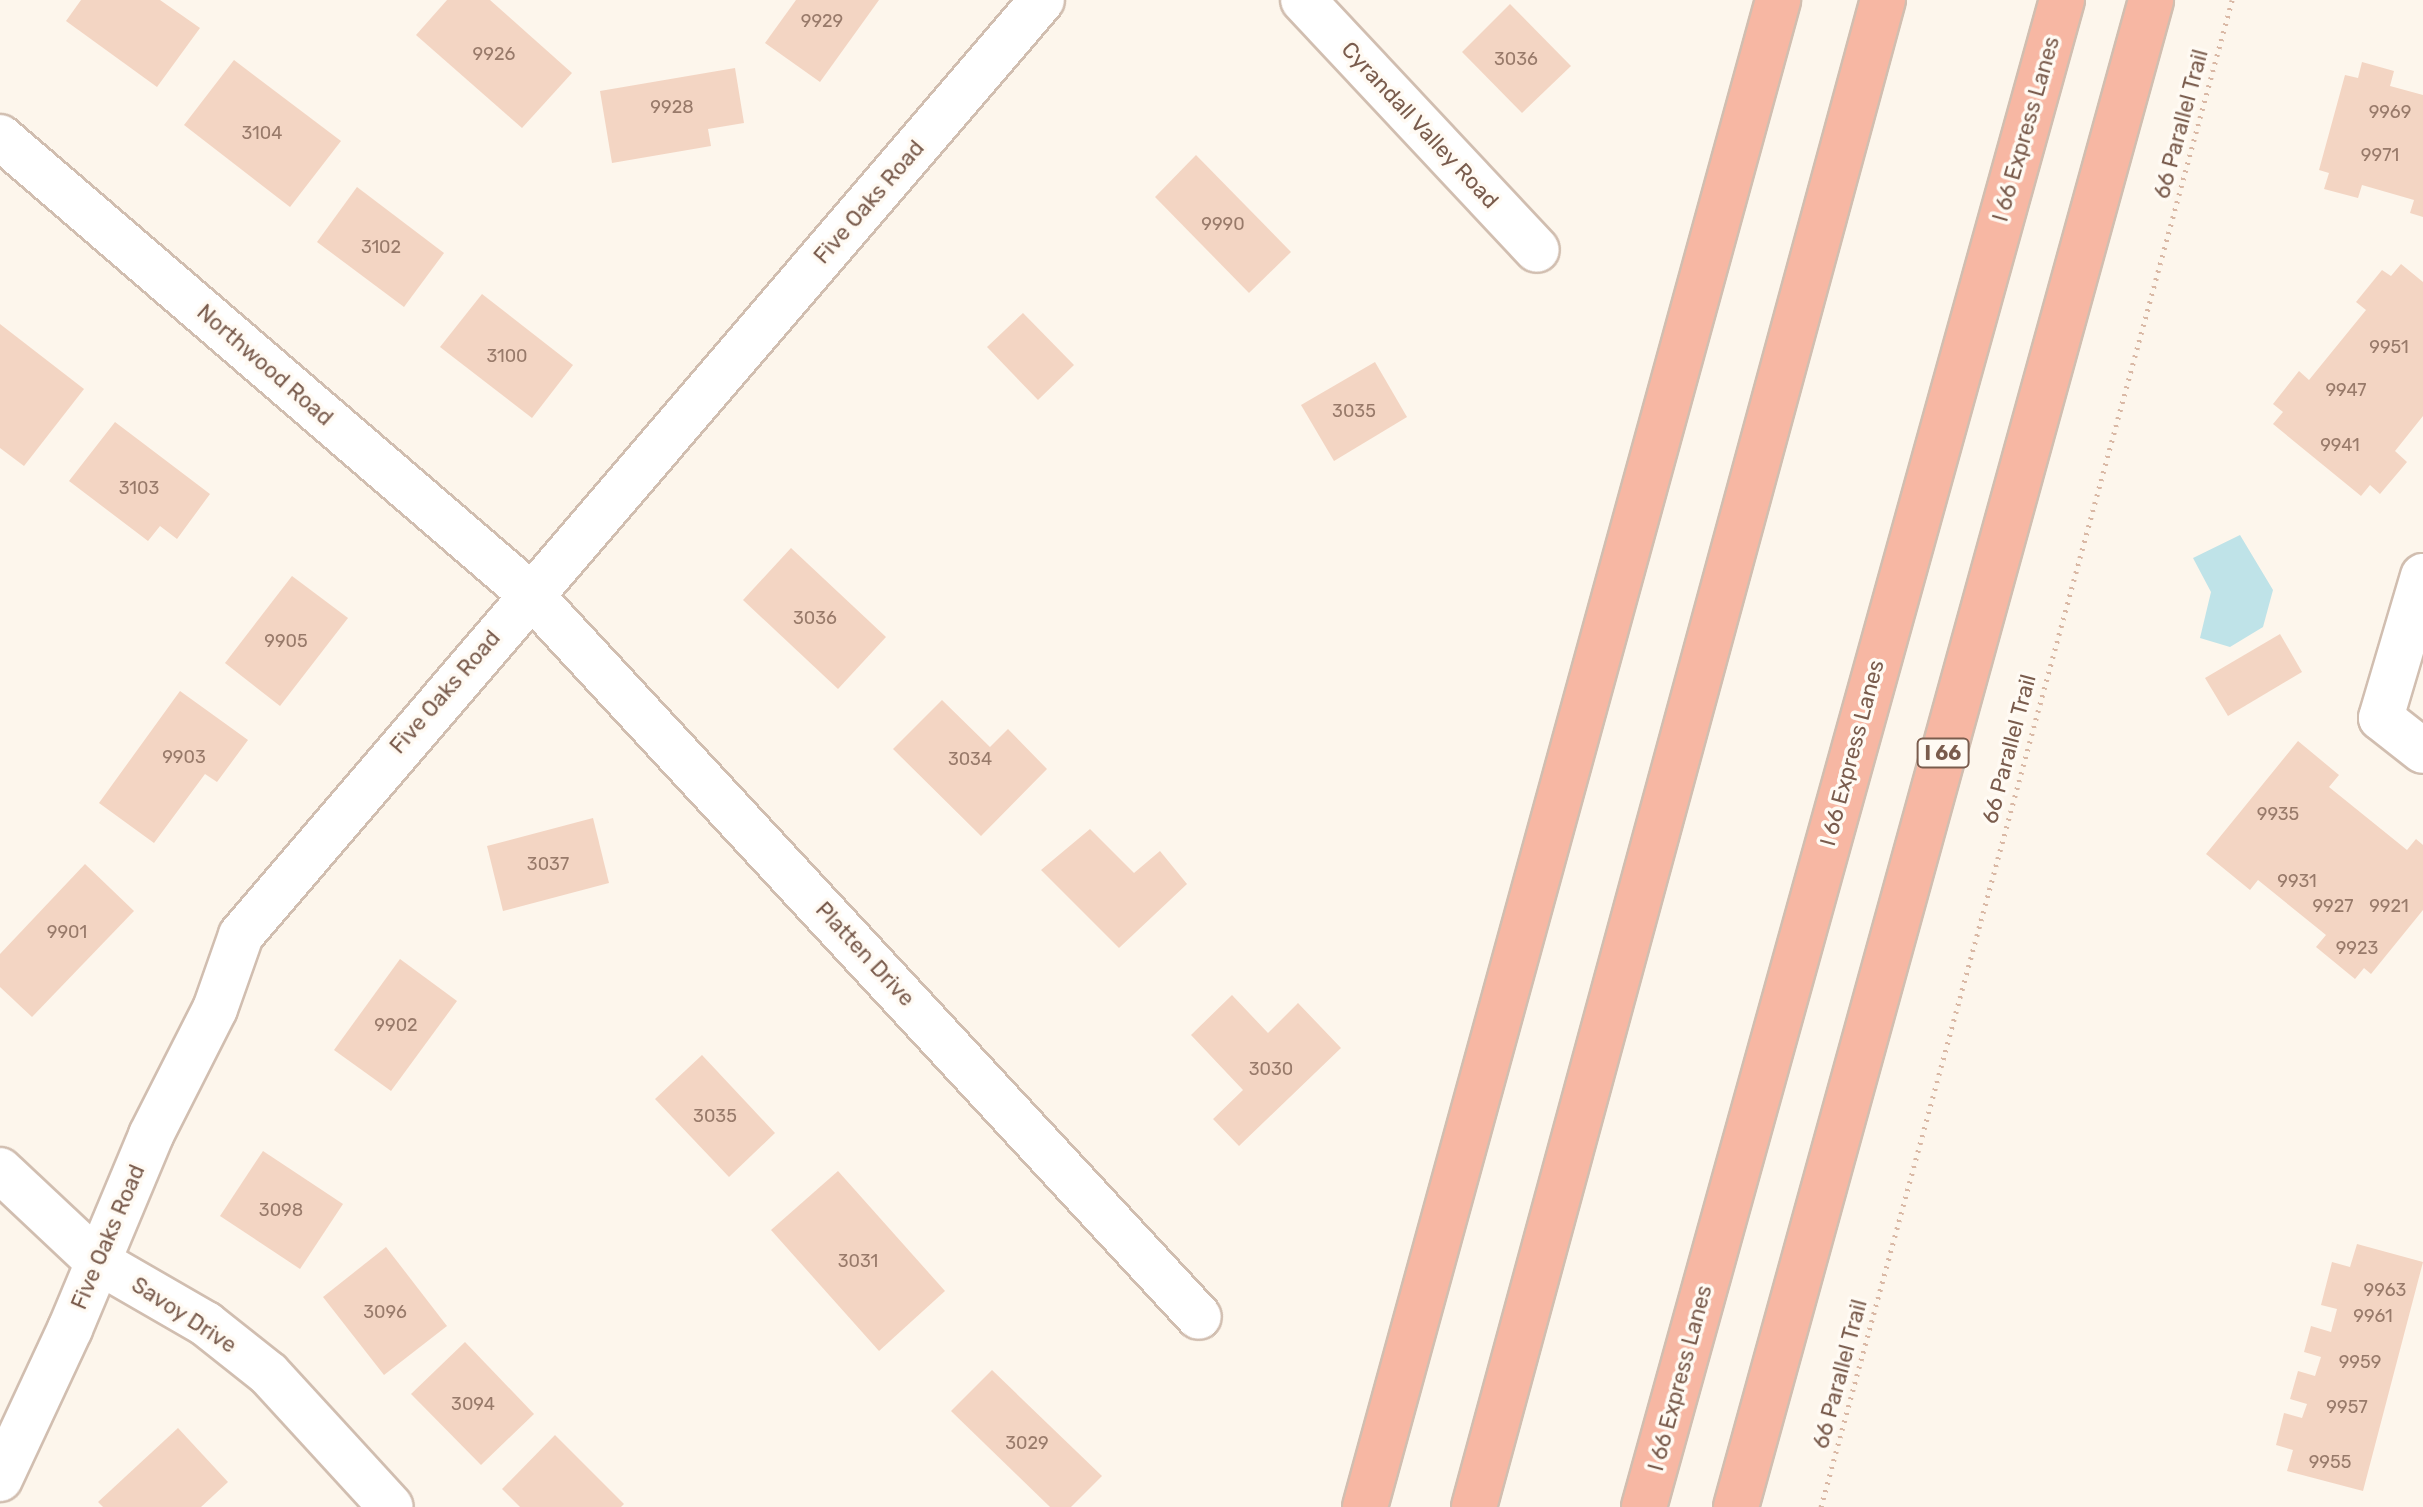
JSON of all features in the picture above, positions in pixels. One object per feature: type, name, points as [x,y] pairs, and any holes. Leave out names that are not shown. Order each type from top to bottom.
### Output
[{"type":"highway","points":[[1365,1507],[1778,0]]},
{"type":"highway","points":[[1474,1507],[1883,0]]},
{"type":"highway","name":"I 66 Express Lanes","points":[[1644,1507],[2062,0]]},
{"type":"highway","name":"I 66","points":[[1736,1507],[2151,0]]},
{"type":"street","name":"Five Oaks Road","points":[[0,1479],[151,1135],[215,1009],[241,935],[529,593],[1042,0]]},
{"type":"street","name":"Cyrandall Valley Road","points":[[1303,0],[1537,250]]},
{"type":"street","name":"Northwood Road","points":[[0,137],[529,593]]},
{"type":"street","points":[[2423,576],[2381,718],[2423,751]]},
{"type":"street","name":"Platten Drive","points":[[529,593],[1199,1317]]},
{"type":"street","name":"Savoy Drive","points":[[0,1170],[97,1261],[206,1324],[269,1374],[391,1507]]},
{"type":"path","name":"66 Parallel Trail","points":[[1821,1507],[2232,0]]},
{"type":"water","points":[[2240,535],[2273,590],[2263,627],[2230,647],[2200,638],[2211,592],[2193,558]]},
{"type":"building","points":[[81,0],[160,0],[200,28],[157,87],[66,21]]},
{"type":"building","points":[[447,0],[490,0],[572,73],[522,128],[416,35]]},
{"type":"building","points":[[796,0],[879,0],[820,82],[765,43]]},
{"type":"building","points":[[1510,4],[1571,66],[1522,113],[1462,52]]},
{"type":"building","points":[[234,60],[341,141],[290,207],[184,125]]},
{"type":"building","points":[[2362,62],[2394,71],[2390,86],[2423,95],[2423,217],[2410,213],[2414,200],[2362,185],[2358,198],[2324,189],[2329,173],[2319,170],[2345,75],[2358,78]]},
{"type":"building","points":[[735,68],[744,123],[708,129],[711,146],[612,163],[600,91]]},
{"type":"building","points":[[1196,155],[1291,252],[1249,293],[1155,197]]},
{"type":"building","points":[[357,187],[444,253],[404,307],[317,242]]},
{"type":"building","points":[[2401,264],[2423,282],[2423,416],[2395,451],[2407,462],[2380,494],[2370,485],[2361,496],[2273,424],[2283,412],[2273,404],[2299,371],[2309,380],[2366,310],[2356,302],[2382,270],[2391,276]]},
{"type":"building","points":[[482,294],[573,365],[532,418],[440,347]]},
{"type":"building","points":[[1023,313],[1074,365],[1038,400],[987,347]]},
{"type":"building","points":[[0,324],[84,389],[24,466],[0,448]]},
{"type":"building","points":[[1375,362],[1407,417],[1334,461],[1301,405]]},
{"type":"building","points":[[115,422],[210,494],[177,539],[160,526],[148,541],[69,481]]},
{"type":"building","points":[[791,548],[886,637],[838,689],[743,600]]},
{"type":"building","points":[[292,576],[348,618],[280,706],[225,663]]},
{"type":"building","points":[[2280,634],[2302,672],[2228,716],[2205,678]]},
{"type":"building","points":[[180,691],[248,740],[217,782],[205,774],[154,843],[99,803]]},
{"type":"building","points":[[942,700],[990,747],[1008,729],[1047,769],[981,836],[893,749]]},
{"type":"building","points":[[2298,741],[2339,775],[2329,787],[2407,850],[2416,839],[2423,845],[2423,910],[2371,974],[2364,968],[2355,979],[2316,947],[2326,935],[2258,880],[2250,890],[2206,854]]},
{"type":"building","points":[[593,818],[609,883],[503,911],[487,846]]},
{"type":"building","points":[[1090,829],[1134,873],[1160,851],[1187,884],[1119,948],[1041,870]]},
{"type":"building","points":[[85,864],[134,911],[32,1017],[0,987],[0,954]]},
{"type":"building","points":[[400,959],[457,1001],[391,1091],[334,1050]]},
{"type":"building","points":[[1232,995],[1268,1033],[1298,1003],[1341,1048],[1239,1146],[1213,1119],[1243,1090],[1191,1035]]},
{"type":"building","points":[[702,1055],[775,1133],[729,1177],[655,1099]]},
{"type":"building","points":[[263,1151],[343,1204],[300,1269],[220,1216]]},
{"type":"building","points":[[838,1171],[945,1291],[879,1351],[771,1230]]},
{"type":"building","points":[[2357,1244],[2423,1262],[2363,1491],[2287,1471],[2293,1450],[2276,1445],[2284,1413],[2302,1418],[2307,1404],[2290,1399],[2298,1371],[2315,1376],[2321,1357],[2304,1352],[2311,1326],[2331,1332],[2337,1309],[2321,1305],[2332,1262],[2350,1267]]},
{"type":"building","points":[[386,1247],[447,1326],[384,1375],[323,1297]]},
{"type":"building","points":[[465,1342],[534,1414],[481,1465],[411,1394]]},
{"type":"building","points":[[992,1370],[1102,1476],[1071,1507],[1050,1507],[951,1411]]},
{"type":"building","points":[[178,1428],[228,1482],[201,1507],[103,1507],[98,1502]]},
{"type":"building","points":[[555,1435],[624,1504],[621,1507],[520,1507],[502,1489]]}]
